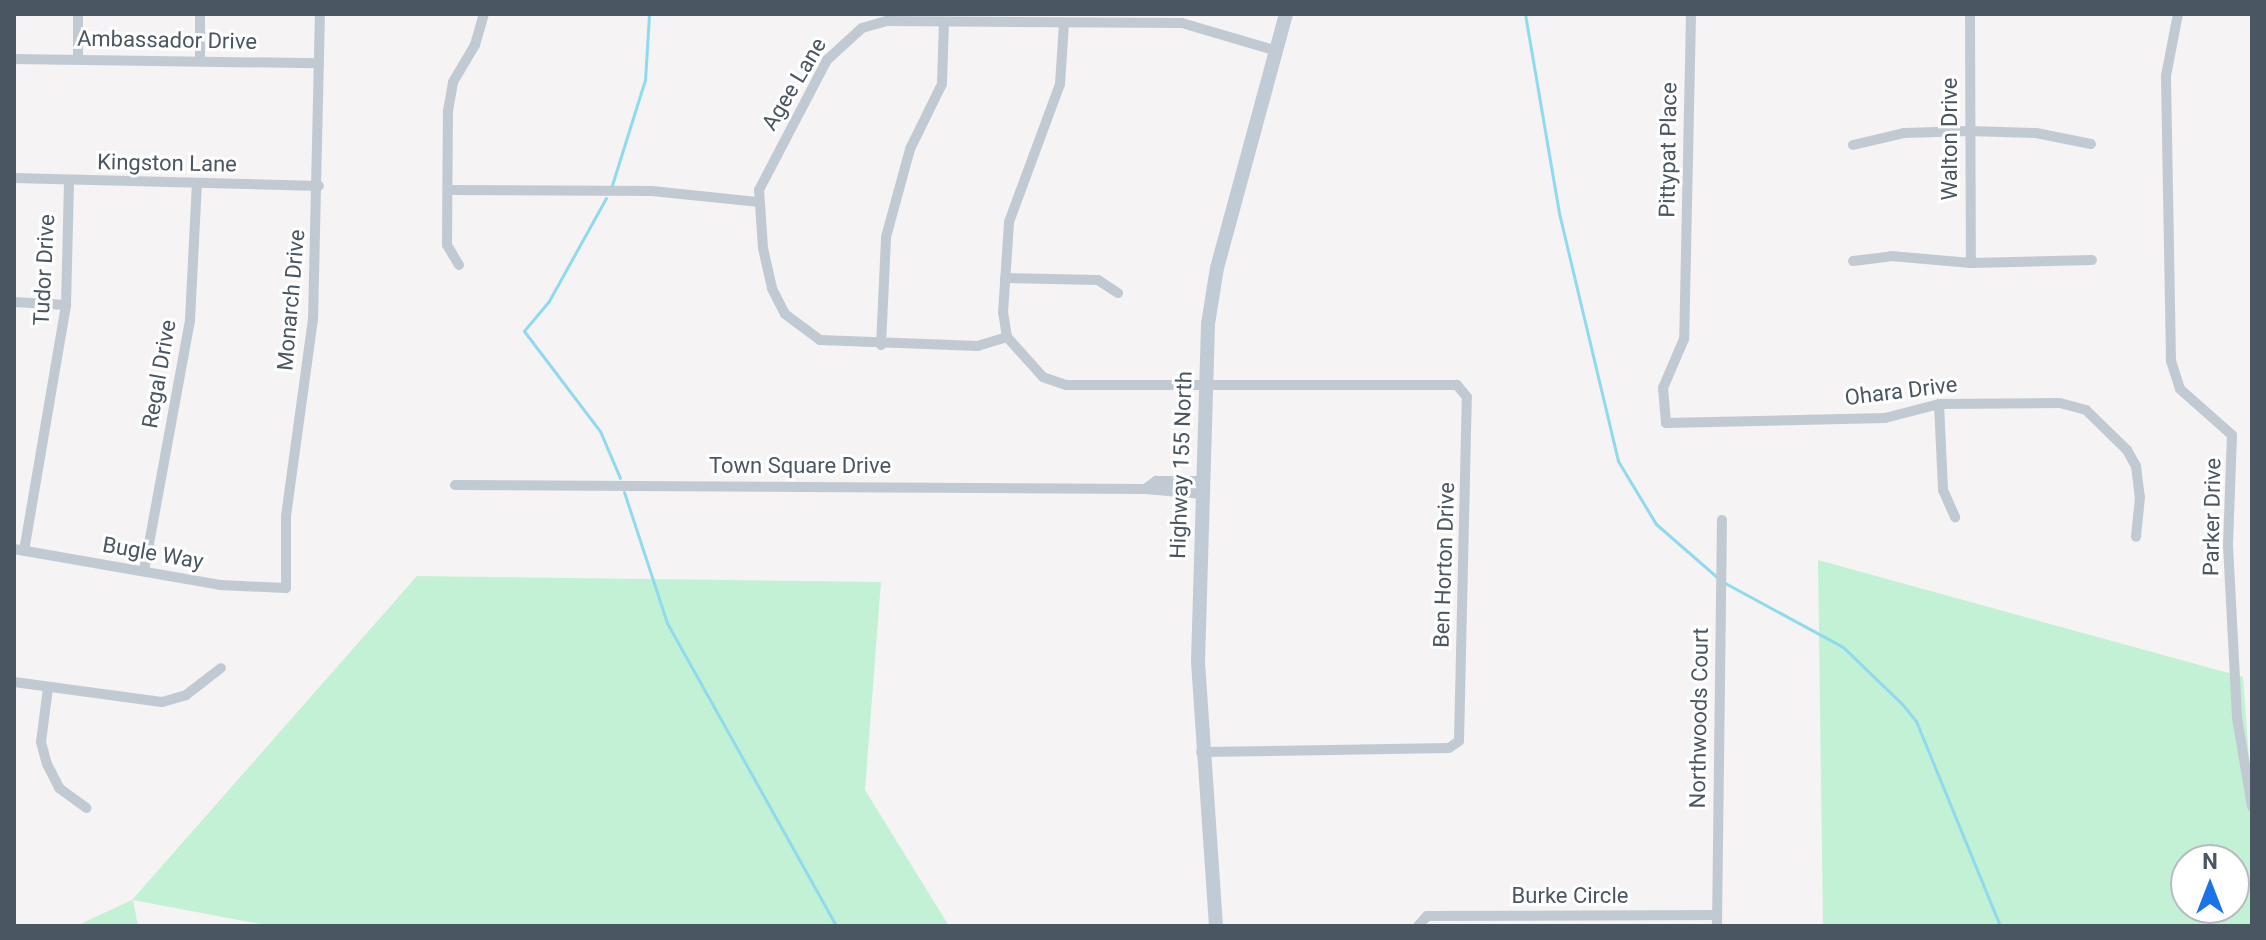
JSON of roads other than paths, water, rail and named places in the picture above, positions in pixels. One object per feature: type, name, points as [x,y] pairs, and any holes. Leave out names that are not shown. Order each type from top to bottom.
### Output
[{"type":"main road","name":"Highway 155 North","points":[[1216,926],[1201,752],[1203,488],[1213,287],[1286,14]]},
{"type":"street","points":[[78,14],[78,59]]},
{"type":"street","points":[[200,14],[200,60]]},
{"type":"street","name":"Monarch Drive","points":[[286,588],[286,516],[313,320],[319,186],[320,14]]},
{"type":"street","points":[[459,265],[447,245],[453,82],[475,45],[484,14]]},
{"type":"street","name":"Pittypat Place","points":[[1686,286],[1691,14]]},
{"type":"street","name":"Walton Drive","points":[[1970,14],[1971,263]]},
{"type":"street","name":"Parker Drive","points":[[2178,14],[2166,63],[2165,107],[2171,361],[2180,389],[2232,435],[2228,545],[2237,718],[2252,807]]},
{"type":"street","name":"Agee Lane","points":[[759,202],[769,165],[842,42],[862,28],[887,21],[1182,23],[1277,51]]},
{"type":"street","points":[[881,345],[886,237],[910,149],[942,84],[944,22]]},
{"type":"street","points":[[1064,23],[1060,84],[1020,181],[1009,222],[1005,278],[1007,337],[1043,377],[1066,385],[1206,389]]},
{"type":"street","name":"Ambassador Drive","points":[[14,59],[319,63]]},
{"type":"street","points":[[1853,145],[1904,133],[1969,131],[2036,133],[2091,144]]},
{"type":"street","name":"Kingston Lane","points":[[14,178],[319,186]]},
{"type":"street","name":"Tudor Drive","points":[[19,550],[66,305],[69,181]]},
{"type":"street","name":"Regal Drive","points":[[144,571],[190,320],[197,183]]},
{"type":"street","points":[[448,190],[652,191],[759,202],[763,248],[785,314],[820,340],[881,345],[978,346],[1007,337]]},
{"type":"street","points":[[1853,261],[1891,256],[1971,263],[2092,260]]},
{"type":"street","points":[[1005,278],[1098,280],[1118,293]]},
{"type":"street","name":"Ohara Drive","points":[[1686,286],[1684,339],[1663,388],[1666,423],[1885,418],[1939,404],[2060,403],[2086,410],[2103,423],[2136,466],[2140,497],[2136,537]]},
{"type":"street","points":[[14,302],[66,305]]},
{"type":"street","name":"Ben Horton Drive","points":[[1201,752],[1449,748],[1459,741],[1468,416],[1467,397],[1457,385],[1206,389]]},
{"type":"street","points":[[1939,404],[1943,490],[1955,517]]},
{"type":"street","name":"Town Square Drive","points":[[455,485],[1203,488]]},
{"type":"street","name":"Northwoods Court","points":[[1717,921],[1722,520]]},
{"type":"street","name":"Bugle Way","points":[[19,550],[220,585],[286,588]]},
{"type":"street","points":[[14,682],[162,702],[186,695],[221,668]]},
{"type":"street","points":[[48,688],[41,742],[47,764],[59,788],[87,808]]},
{"type":"street","name":"Burke Circle","points":[[1418,926],[1427,916],[1717,921]]},
{"type":"waterway","points":[[612,185],[645,80],[649,14]]},
{"type":"waterway","points":[[1525,14],[1559,213],[1618,461],[1656,524],[1719,579]]},
{"type":"waterway","points":[[606,198],[549,301],[524,331],[600,431],[620,478]]},
{"type":"waterway","points":[[624,492],[667,623],[836,926]]},
{"type":"waterway","points":[[1725,583],[1843,647],[1916,721],[2000,926]]}]
